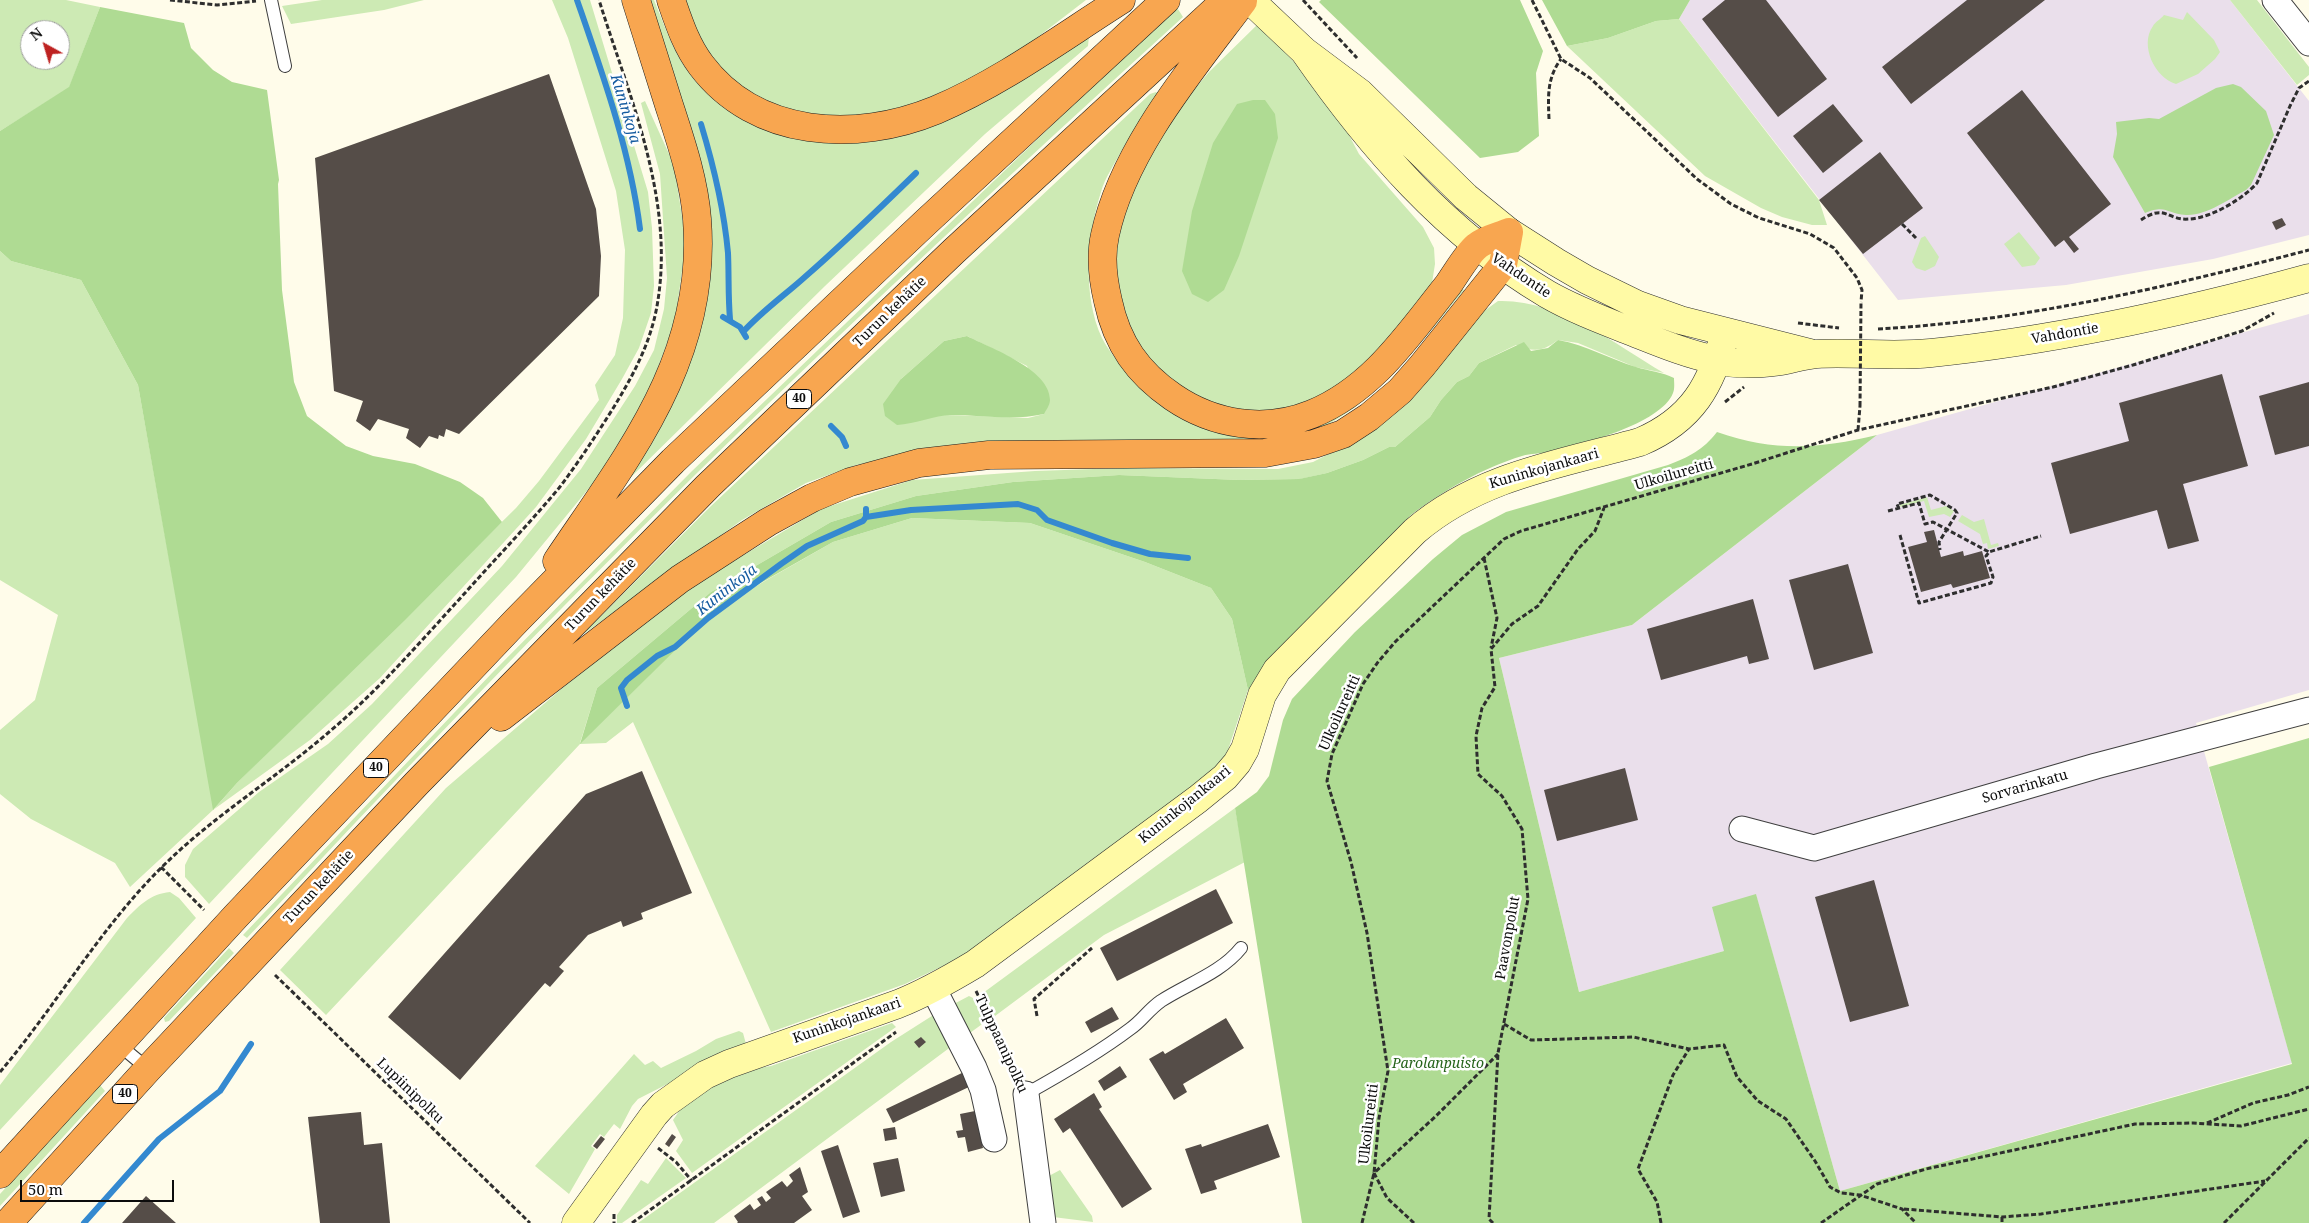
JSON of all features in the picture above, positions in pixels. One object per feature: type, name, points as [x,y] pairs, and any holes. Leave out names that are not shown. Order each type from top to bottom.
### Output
[{"type":"highway","points":[[516,620],[624,462],[659,403],[677,362],[696,288],[697,217],[685,154],[636,0]]},
{"type":"highway","points":[[671,0],[683,34],[701,66],[727,93],[753,111],[780,121],[834,130],[864,129],[935,110],[980,88],[1035,56],[1121,0]]},
{"type":"highway","name":"40","points":[[0,1174],[243,909],[516,620],[673,461],[926,222],[1166,0]]},
{"type":"highway","name":"Turun kehätie","points":[[8,1223],[148,1069],[417,783],[708,486],[954,251],[1201,38],[1226,0]]},
{"type":"highway","points":[[1244,0],[1201,38],[1180,83],[1132,163],[1116,197],[1105,237],[1103,270],[1111,315],[1132,361],[1146,376],[1188,408],[1215,419],[1242,424],[1265,425],[1309,415],[1332,405],[1353,392],[1381,368],[1477,246],[1510,232]]},
{"type":"highway","points":[[417,783],[680,579],[761,526],[812,498],[884,471],[919,463],[971,457],[1054,454],[1228,455],[1265,453],[1314,444],[1342,434],[1369,417],[1400,391],[1503,265],[1510,232]]},
{"type":"street","name":"Vahdontie","points":[[1250,0],[1304,51],[1360,93],[1446,178],[1510,232],[1587,280],[1638,305],[1724,332],[1776,342],[1816,354]]},
{"type":"street","points":[[2275,0],[2309,42]]},
{"type":"street","name":"Vahdontie","points":[[1304,51],[1343,107],[1374,144],[1416,190],[1477,246],[1548,295],[1666,346],[1718,361],[1771,363],[1816,354],[1929,354],[2040,339],[2158,317],[2309,278]]},
{"type":"street","name":"Kuninkojankaari","points":[[576,1223],[654,1115],[684,1088],[705,1075],[757,1053],[890,1007],[934,988],[975,964],[1225,777],[1245,749],[1262,695],[1277,670],[1415,531],[1435,514],[1459,499],[1502,480],[1640,442],[1656,435],[1683,415],[1709,381],[1718,361],[1724,332]]},
{"type":"street","name":"Sorvarinkatu","points":[[1742,829],[1814,848],[2096,766],[2309,710]]},
{"type":"street","points":[[934,988],[974,1068],[982,1090],[994,1140]]},
{"type":"street","name":"Tulppaanipolku","points":[[1026,1094],[1043,1223]]},
{"type":"lane","points":[[271,0],[284,66]]},
{"type":"lane","points":[[1026,1094],[1068,1071],[1132,1028],[1148,1010],[1215,970],[1234,957],[1241,948]]},
{"type":"lane","points":[[118,1044],[148,1069]]},
{"type":"path","points":[[170,0],[217,4],[271,0]]},
{"type":"path","points":[[0,1072],[29,1038],[112,924],[161,867],[224,812],[328,734],[377,689],[558,488],[584,455],[622,394],[649,340],[659,300],[660,263],[657,202],[632,100],[599,0]]},
{"type":"path","points":[[1302,0],[1359,61]]},
{"type":"path","points":[[1532,0],[1561,59],[1590,78],[1697,179],[1732,204],[1759,218],[1810,234],[1834,248],[1857,278],[1862,290],[1858,430]]},
{"type":"path","points":[[1549,119],[1548,86],[1553,70],[1561,59]]},
{"type":"path","points":[[2141,220],[2152,212],[2163,212],[2180,219],[2190,219],[2220,209],[2248,193],[2257,183],[2299,88],[2309,81]]},
{"type":"path","points":[[632,100],[638,98]]},
{"type":"path","points":[[1902,224],[1916,238]]},
{"type":"path","points":[[1873,329],[1931,326],[2089,302],[2219,274],[2309,250]]},
{"type":"path","name":"Ulkoilureitti","points":[[1362,1223],[1374,1173],[1379,1118],[1388,1071],[1367,933],[1351,862],[1327,781],[1332,754],[1363,684],[1396,641],[1504,539],[1521,531],[1858,430],[2035,391],[2134,365],[2242,331],[2278,310]]},
{"type":"path","points":[[1789,322],[1845,328]]},
{"type":"path","points":[[1854,328],[1864,328]]},
{"type":"path","points":[[1899,509],[1897,504],[1930,495],[1955,510],[1957,513],[1939,542],[1940,550]]},
{"type":"path","points":[[1888,511],[1919,503],[1925,524],[1933,522],[1990,552]]},
{"type":"path","points":[[1491,649],[1512,624],[1538,606],[1578,549],[1596,531],[1604,507]]},
{"type":"path","points":[[1900,535],[1919,602],[1991,582],[1993,578],[1986,556],[1990,552],[2041,536]]},
{"type":"path","name":"Paavonpolut","points":[[1484,558],[1497,618],[1491,649],[1495,687],[1482,708],[1476,736],[1478,774],[1502,796],[1522,829],[1528,899],[1498,1053],[1489,1219],[1493,1223]]},
{"type":"path","points":[[161,867],[204,910]]},
{"type":"path","points":[[1037,1016],[1034,999],[1092,948]]},
{"type":"path","name":"Lupiinipolku","points":[[275,975],[530,1223]]},
{"type":"path","name":"Tulppaanipolku","points":[[973,985],[1026,1094]]},
{"type":"path","points":[[1504,1024],[1531,1040],[1633,1038],[1689,1049],[1724,1044],[1737,1077],[1758,1101],[1786,1119],[1815,1161],[1830,1187],[1842,1193],[1860,1195],[1902,1209],[2002,1217],[2041,1214],[2265,1181]]},
{"type":"path","points":[[1661,1223],[1657,1202],[1638,1170],[1673,1075],[1689,1049]]},
{"type":"path","points":[[1414,1223],[1387,1198],[1374,1173],[1436,1116],[1498,1053]]},
{"type":"path","points":[[2206,1124],[2253,1103],[2288,1095],[2309,1087]]},
{"type":"path","points":[[1821,1223],[1877,1184],[1926,1168],[2135,1124],[2241,1126],[2309,1109]]},
{"type":"path","points":[[2224,1223],[2309,1138]]},
{"type":"path","points":[[658,1148],[676,1162],[692,1180]]},
{"type":"path","points":[[1902,1209],[1916,1223]]},
{"type":"path","points":[[2002,1217],[2002,1223]]},
{"type":"shaded area","points":[[1690,0],[2230,0],[2309,101],[2309,235],[2213,259],[2066,285],[1898,300],[1679,19]]},
{"type":"shaded area","points":[[2309,314],[2309,690],[2196,723],[2292,1063],[1840,1191],[1756,895],[1724,951],[1579,992],[1499,658],[1632,625],[1877,435]]},
{"type":"green space","points":[[0,0],[66,0],[100,7],[69,88],[0,131]]},
{"type":"green space","points":[[322,0],[424,0],[384,10],[291,24],[282,6]]},
{"type":"green space","points":[[552,0],[590,0],[648,192],[652,228],[654,286],[651,313],[639,348],[586,439],[536,507],[380,678],[310,740],[213,810],[130,887],[115,863],[31,819],[0,794],[0,730],[35,700],[58,615],[0,580],[0,251],[11,261],[81,280],[138,385],[214,809],[237,783],[516,508],[539,481],[599,400],[595,385],[615,355],[623,318],[625,250],[616,191],[568,38]]},
{"type":"green space","points":[[648,0],[654,0],[669,38],[683,65],[701,87],[715,100],[730,111],[763,128],[780,134],[817,141],[1089,36],[1088,46],[985,134],[825,286],[629,479],[662,420],[701,326],[710,277]]},
{"type":"green space","points":[[683,0],[1086,0],[1030,43],[983,73],[906,108],[845,119],[796,116],[744,94],[705,51]]},
{"type":"green space","points":[[1321,0],[1520,0],[1543,51],[1536,73],[1539,136],[1518,152],[1480,158],[1319,2]]},
{"type":"green space","points":[[1542,0],[1690,0],[1679,19],[1656,21],[1608,38],[1567,46]]},
{"type":"green space","points":[[2230,0],[2257,0],[2309,67],[2309,75],[2297,85]]},
{"type":"green space","points":[[1176,6],[1183,17],[938,242],[697,473],[469,703],[247,938],[243,935],[492,673],[692,471]]},
{"type":"green space","points":[[100,7],[184,23],[191,48],[213,70],[232,82],[267,90],[279,180],[282,290],[294,382],[307,416],[346,446],[373,456],[415,464],[460,482],[483,498],[502,522],[405,620],[237,783],[213,810],[138,385],[81,280],[11,261],[0,251],[0,131],[69,87]]},
{"type":"green space","points":[[2187,12],[2214,40],[2220,52],[2198,74],[2176,84],[2168,81],[2151,60],[2148,42],[2149,34],[2155,23],[2164,15],[2183,20]]},
{"type":"green space","points":[[1679,19],[1819,200],[1827,225],[1812,225],[1782,217],[1761,208],[1705,176],[1567,46],[1608,38],[1656,21]]},
{"type":"green space","points":[[1258,24],[1297,65],[1340,118],[1359,154],[1423,227],[1434,248],[1435,264],[1432,283],[1410,317],[1365,366],[1320,399],[1267,414],[1210,404],[1155,370],[1128,329],[1111,258],[1121,206],[1163,133],[1182,104],[1209,72]]},
{"type":"green space","points":[[2233,84],[2241,87],[2266,111],[2274,135],[2251,185],[2225,202],[2194,215],[2179,214],[2162,209],[2145,213],[2113,157],[2117,134],[2116,122],[2149,118],[2159,119],[2216,88]]},
{"type":"green space","points":[[1156,92],[1158,94],[1123,148],[1103,186],[1092,227],[1090,246],[1089,285],[1091,304],[1096,321],[1105,343],[1131,378],[1284,433],[1457,286],[1464,290],[1407,359],[1387,380],[1365,400],[1341,417],[1316,430],[1287,440],[1108,440],[983,445],[923,451],[856,465],[806,483],[742,520],[582,635],[711,506],[1150,94]],"holes":[[[967,336],[1027,366],[1044,414],[1028,418],[948,415],[901,379],[944,341]]]},
{"type":"green space","points":[[1253,100],[1265,100],[1275,114],[1278,138],[1239,256],[1224,290],[1208,302],[1192,294],[1182,271],[1192,211],[1213,143],[1237,104]]},
{"type":"green space","points":[[645,101],[674,165],[686,242],[675,322],[643,407],[594,482],[516,577],[209,904],[185,877],[185,865],[193,849],[259,792],[328,744],[372,704],[502,566],[581,469],[635,386],[654,350],[664,309],[667,278],[660,174],[641,103]]},
{"type":"green space","points":[[2019,232],[2040,258],[2035,265],[2022,267],[2004,244]]},
{"type":"green space","points":[[1925,236],[1939,257],[1935,266],[1925,271],[1916,268],[1912,262],[1921,238]]},
{"type":"green space","points":[[1498,301],[1521,302],[1543,307],[1564,315],[1585,325],[1664,373],[1635,367],[1578,343],[1558,340],[1538,350],[1516,345],[1479,363],[1469,376],[1457,382],[1441,400],[1430,417],[1395,447],[1389,447],[1363,460],[1327,473],[1300,479],[1239,480],[1119,475],[1013,482],[916,496],[831,522],[711,592],[597,688],[580,743],[716,609],[833,542],[912,518],[1030,523],[1145,562],[1211,588],[1232,619],[1248,690],[1226,756],[1219,767],[962,957],[905,984],[771,1032],[633,722],[606,743],[580,744],[326,1015],[280,970],[446,788],[566,685],[700,581],[821,509],[912,480],[1035,471],[1124,468],[1278,469],[1313,462],[1354,441],[1480,314]]},
{"type":"green space","points":[[967,336],[1017,361],[1030,369],[1040,379],[1047,389],[1050,400],[1044,414],[1021,417],[944,415],[897,425],[885,416],[883,404],[901,379],[944,341]]},
{"type":"green space","points":[[1558,340],[1579,345],[1626,364],[1674,378],[1673,393],[1665,404],[1653,414],[1618,432],[1580,444],[1549,452],[1525,455],[1507,461],[1464,481],[1411,515],[1270,658],[1248,690],[1232,619],[1211,588],[1145,562],[1030,523],[912,518],[833,542],[720,606],[580,744],[597,688],[711,592],[831,522],[916,496],[1013,482],[1119,475],[1239,480],[1299,479],[1327,473],[1363,460],[1389,447],[1395,447],[1430,417],[1441,400],[1457,382],[1469,376],[1479,363],[1524,342],[1531,351],[1548,348]]},
{"type":"green space","name":"Parolanpuisto","points":[[1717,432],[1758,443],[1797,446],[1835,443],[1877,435],[1632,625],[1499,658],[1579,992],[1724,951],[1712,907],[1756,894],[1840,1191],[2292,1064],[2209,767],[2309,738],[2309,1223],[1302,1223],[1235,808],[1257,792],[1269,776],[1283,720],[1292,699],[1355,632],[1433,559],[1462,535],[1506,512],[1676,462],[1701,448]]},
{"type":"green space","points":[[1927,497],[1931,510],[1946,506],[1954,511],[1950,517],[1944,514],[1929,517],[1924,501],[1901,507],[1899,505]]},
{"type":"green space","points":[[1962,515],[1974,522],[1984,519],[1991,545],[1998,543],[1999,546],[1988,549],[1987,543],[1983,544],[1980,534],[1958,521]]},
{"type":"green space","points":[[1235,808],[1245,862],[1104,935],[995,1016],[983,993]]},
{"type":"green space","points":[[170,892],[179,898],[196,918],[0,1130],[0,1085],[127,918],[151,898]]},
{"type":"green space","points":[[229,948],[234,953],[169,1021],[165,1022],[164,1018]]},
{"type":"green space","points":[[969,996],[973,998],[985,1022],[963,1038],[950,1006]]},
{"type":"green space","points":[[935,1014],[956,1043],[714,1223],[638,1223],[891,1042]]},
{"type":"green space","points":[[892,1023],[896,1027],[692,1173],[676,1151],[683,1140],[673,1120],[680,1110],[711,1086],[742,1071],[771,1066]]},
{"type":"green space","points":[[739,1031],[743,1033],[746,1044],[638,1099],[632,1106],[620,1129],[614,1124],[604,1137],[600,1134],[591,1146],[595,1149],[569,1194],[535,1166],[634,1054],[645,1065],[653,1061],[661,1068],[716,1039]]},
{"type":"green space","points":[[100,1085],[105,1091],[0,1206],[0,1194]]},
{"type":"green space","points":[[666,1158],[686,1178],[622,1223],[617,1223],[617,1215],[641,1180],[648,1184]]},
{"type":"green space","points":[[1060,1170],[1092,1216],[1093,1222],[1053,1217],[1047,1177]]},
{"type":"building","points":[[1725,0],[1766,0],[1827,79],[1778,117],[1702,19]]},
{"type":"building","points":[[1967,0],[2045,0],[1911,104],[1882,67]]},
{"type":"building","points":[[549,74],[596,209],[601,256],[599,296],[459,434],[446,429],[444,437],[439,435],[438,439],[429,436],[420,448],[406,438],[409,429],[378,419],[370,431],[356,421],[363,401],[334,391],[315,158]]},
{"type":"building","points":[[2022,90],[2111,204],[2069,237],[2079,249],[2074,253],[2064,240],[2055,247],[1967,133]]},
{"type":"building","points":[[1833,104],[1863,141],[1823,173],[1793,136]]},
{"type":"building","points":[[1880,152],[1923,208],[1863,254],[1819,200]]},
{"type":"building","points":[[2282,218],[2286,225],[2276,230],[2272,222]]},
{"type":"building","points":[[2222,374],[2248,466],[2183,484],[2199,541],[2168,549],[2157,510],[2070,534],[2051,463],[2129,441],[2119,403]]},
{"type":"building","points":[[2309,382],[2309,446],[2275,455],[2259,396]]},
{"type":"building","points":[[1934,530],[1941,557],[1963,551],[1964,556],[1982,551],[1990,578],[1953,588],[1951,584],[1921,592],[1908,547],[1927,542],[1924,532]]},
{"type":"building","points":[[1848,564],[1873,653],[1814,670],[1789,580]]},
{"type":"building","points":[[1753,599],[1769,659],[1749,664],[1747,656],[1661,680],[1647,629]]},
{"type":"building","points":[[1625,768],[1638,820],[1557,841],[1544,790]]},
{"type":"building","points":[[642,771],[692,893],[641,913],[643,919],[623,927],[621,921],[588,935],[559,967],[564,971],[550,987],[545,983],[460,1080],[388,1017],[586,794]]},
{"type":"building","points":[[1874,880],[1909,1006],[1850,1022],[1815,897]]},
{"type":"building","points":[[1216,889],[1233,923],[1117,981],[1100,948]]},
{"type":"building","points":[[1112,1007],[1119,1019],[1091,1033],[1085,1022]]},
{"type":"building","points":[[1226,1018],[1244,1048],[1183,1084],[1187,1092],[1174,1100],[1149,1059],[1163,1051],[1165,1054]]},
{"type":"building","points":[[921,1037],[926,1042],[919,1048],[914,1042]]},
{"type":"building","points":[[1120,1066],[1127,1077],[1104,1091],[1098,1081]]},
{"type":"building","points":[[964,1072],[971,1086],[893,1123],[886,1109]]},
{"type":"building","points":[[1094,1093],[1102,1107],[1099,1109],[1152,1189],[1122,1208],[1070,1128],[1063,1133],[1054,1119]]},
{"type":"building","points":[[975,1111],[983,1148],[968,1152],[965,1137],[958,1138],[956,1131],[963,1130],[960,1114]]},
{"type":"building","points":[[361,1112],[364,1145],[382,1143],[390,1223],[320,1223],[308,1117]]},
{"type":"building","points":[[1268,1124],[1280,1157],[1214,1181],[1217,1189],[1201,1194],[1185,1149],[1201,1144],[1202,1147]]},
{"type":"building","points":[[895,1127],[897,1139],[885,1141],[883,1129]]},
{"type":"building","points":[[672,1134],[676,1137],[669,1147],[665,1144]]},
{"type":"building","points":[[601,1136],[605,1139],[597,1149],[593,1146]]},
{"type":"building","points":[[838,1145],[860,1212],[843,1218],[821,1151]]},
{"type":"building","points":[[898,1158],[905,1191],[881,1197],[873,1163]]},
{"type":"building","points":[[800,1167],[808,1192],[802,1196],[812,1210],[794,1223],[737,1223],[734,1216],[750,1204],[754,1210],[761,1205],[757,1199],[762,1196],[766,1202],[771,1198],[766,1192],[782,1181],[787,1187],[793,1181],[789,1175]]},
{"type":"building","points":[[146,1196],[176,1223],[122,1223]]},
{"type":"waterway","name":"Kuninkoja","points":[[577,0],[623,142],[630,170],[640,229]]},
{"type":"waterway","points":[[701,124],[724,220],[728,253],[730,319]]},
{"type":"waterway","points":[[743,332],[834,251],[916,173]]},
{"type":"waterway","name":"Kuninkoja","points":[[723,317],[740,327],[746,337]]},
{"type":"waterway","name":"Kuninkoja","points":[[831,426],[842,437],[846,446]]},
{"type":"waterway","points":[[866,517],[911,510],[1018,504],[1037,510],[1047,520],[1112,543],[1150,554],[1188,558]]},
{"type":"waterway","name":"Kuninkoja","points":[[627,706],[621,688],[627,680],[657,656],[675,647],[708,618],[807,546],[863,521],[866,517],[866,509]]},
{"type":"waterway","points":[[84,1223],[159,1139],[220,1091],[251,1044]]}]
